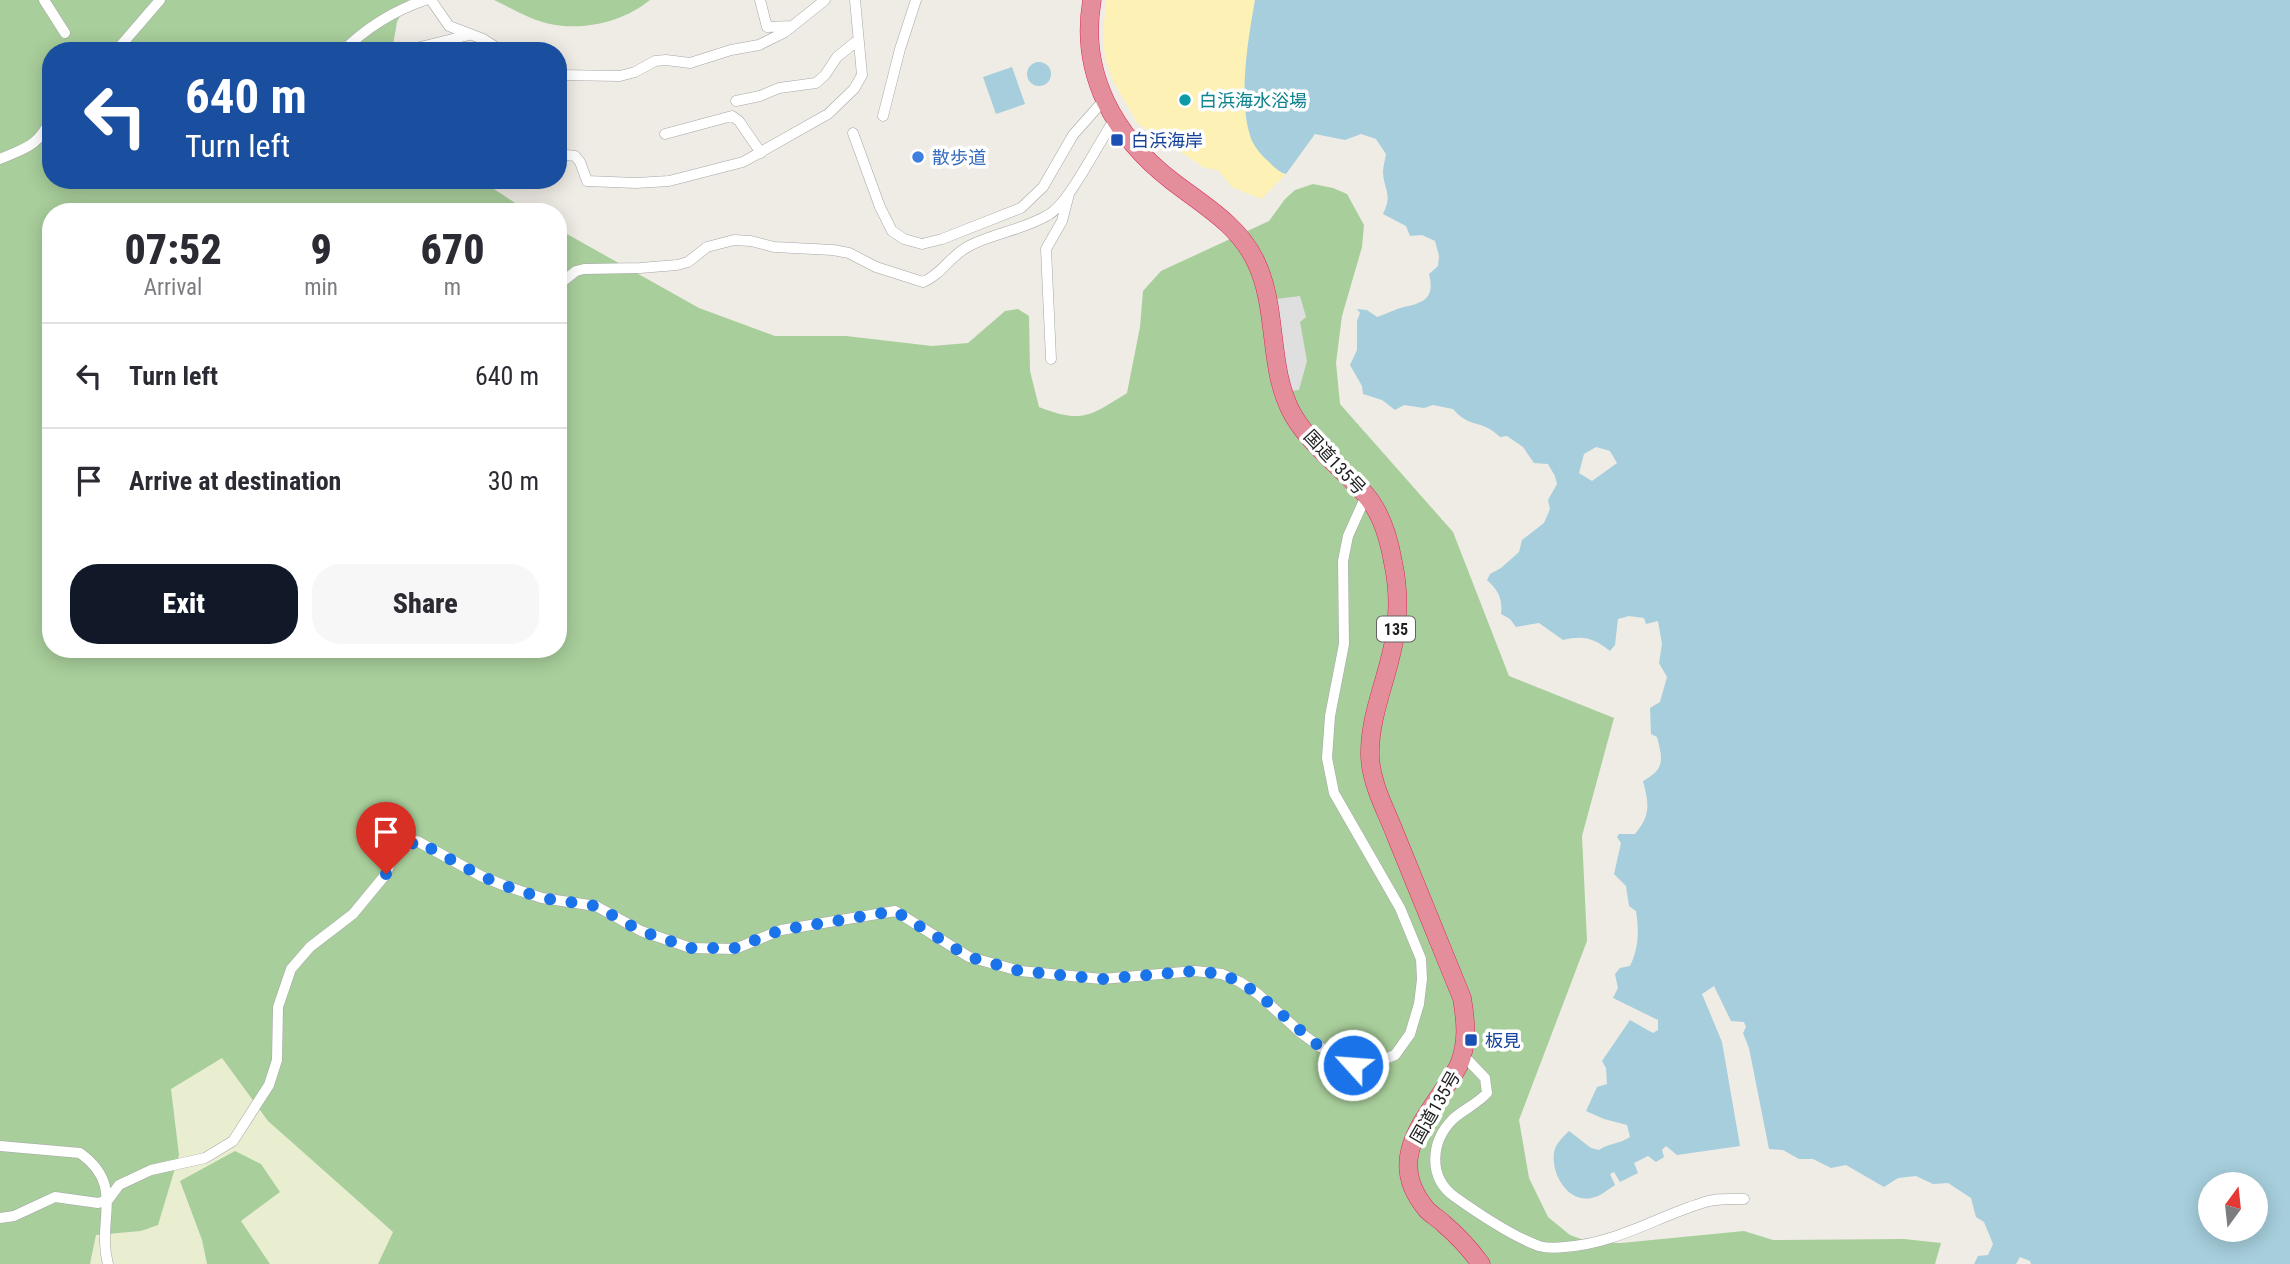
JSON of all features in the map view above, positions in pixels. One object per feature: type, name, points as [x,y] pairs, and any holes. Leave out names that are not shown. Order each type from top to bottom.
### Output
[{"type":"highway","name":"国道135号","points":[[1092,0],[1091,51],[1104,100],[1138,152],[1228,223],[1244,240],[1261,273],[1283,392],[1293,415],[1321,453],[1366,496],[1387,535],[1398,597],[1395,635],[1371,733],[1372,775],[1462,998],[1467,1028],[1463,1055],[1448,1085],[1416,1132],[1407,1158],[1409,1178],[1428,1211],[1468,1246],[1481,1264]]},
{"type":"street","points":[[44,0],[65,33]]},
{"type":"street","points":[[124,42],[160,0]]},
{"type":"street","points":[[352,42],[385,16],[433,0],[449,26],[488,42]]},
{"type":"street","points":[[760,0],[767,27],[792,26]]},
{"type":"street","points":[[567,75],[620,76],[635,72],[655,61],[690,62],[768,42],[824,0]]},
{"type":"street","points":[[567,155],[575,156],[580,162],[587,181],[636,183],[669,181],[707,172],[743,162],[761,153],[828,114],[854,89],[862,75],[855,0]]},
{"type":"street","points":[[883,117],[916,0]]},
{"type":"street","points":[[441,42],[469,35]]},
{"type":"street","points":[[736,101],[760,96],[779,88],[816,83],[825,75],[836,57],[858,40]]},
{"type":"street","points":[[853,133],[880,207],[892,231],[904,239],[922,244],[942,239],[1021,208],[1043,187],[1073,135],[1104,100]]},
{"type":"street","points":[[665,134],[732,116],[739,121],[761,153]]},
{"type":"street","points":[[567,278],[584,269],[677,265],[688,262],[707,247],[734,240],[780,248],[849,253],[876,267],[923,282],[966,247],[1050,215],[1070,190],[1115,119]]},
{"type":"street","points":[[0,159],[42,138]]},
{"type":"street","points":[[1051,359],[1046,249],[1062,221],[1070,190]]},
{"type":"street","points":[[0,1218],[14,1216],[55,1197],[98,1203],[108,1200],[119,1185],[151,1170],[205,1158],[238,1135],[269,1084],[277,1060],[278,1007],[291,969],[310,947],[353,914],[386,874],[394,853],[417,841],[503,885],[542,898],[596,906],[641,931],[691,948],[735,948],[781,930],[895,911],[969,957],[1020,971],[1102,979],[1195,971],[1222,974],[1258,994],[1301,1033],[1336,1059],[1353,1065],[1375,1063],[1395,1055],[1410,1034],[1419,1004],[1421,959],[1400,908],[1334,793],[1327,758],[1330,716],[1344,644],[1343,561],[1348,536],[1366,496]]},
{"type":"street","points":[[1463,1055],[1485,1078],[1487,1093],[1478,1104],[1455,1118],[1445,1129],[1437,1146],[1434,1166],[1438,1179],[1446,1191],[1531,1242],[1557,1248],[1586,1245],[1637,1230],[1703,1202],[1744,1199]]},
{"type":"street","points":[[0,1146],[80,1153],[96,1168],[107,1188],[104,1248],[108,1264]]},
{"type":"green space","points":[[0,0],[408,0],[397,22],[394,42],[42,42],[42,189],[494,189],[515,203],[42,203],[42,658],[567,658],[567,234],[699,308],[775,336],[846,336],[932,346],[968,343],[1005,311],[1018,309],[1029,316],[1030,371],[1039,407],[1076,416],[1094,412],[1127,393],[1140,327],[1143,291],[1161,271],[1269,221],[1295,190],[1313,184],[1347,194],[1364,225],[1362,247],[1342,316],[1336,363],[1340,404],[1453,532],[1509,676],[1614,718],[1582,836],[1587,941],[1519,1120],[1529,1178],[1548,1217],[1570,1235],[1592,1243],[1621,1243],[1744,1231],[1773,1240],[1904,1239],[1941,1243],[1935,1264],[378,1264],[393,1232],[268,1121],[222,1058],[171,1089],[179,1155],[158,1225],[141,1231],[96,1235],[90,1264],[0,1264]]},
{"type":"green space","points":[[494,0],[650,0],[628,14],[603,23],[563,26],[528,17]]},
{"type":"green space","points":[[222,1057],[268,1121],[393,1232],[378,1264],[270,1264],[241,1221],[280,1192],[180,1181],[202,1240],[207,1264],[90,1264],[96,1235],[141,1231],[179,1155],[171,1089]]},
{"type":"green space","points":[[235,1151],[261,1164],[280,1192],[241,1221],[270,1264],[207,1264],[202,1240],[180,1181]]},
{"type":"sand","name":"白浜海水浴場","points":[[1106,0],[1255,0],[1246,64],[1245,99],[1248,127],[1262,150],[1280,172],[1286,174],[1261,199],[1232,187],[1218,170],[1205,168],[1138,124],[1113,81],[1105,59],[1103,36]]},
{"type":"shaded area","points":[[1300,296],[1306,317],[1300,322],[1307,361],[1299,390],[1283,392],[1267,300]]},
{"type":"water","points":[[1255,0],[2290,0],[2290,1264],[2031,1264],[2020,1257],[2016,1264],[1974,1264],[1978,1256],[1988,1255],[1993,1244],[1984,1222],[1976,1217],[1971,1198],[1948,1183],[1933,1184],[1916,1176],[1898,1178],[1884,1187],[1846,1165],[1831,1168],[1813,1159],[1799,1159],[1783,1150],[1769,1149],[1749,1048],[1743,1033],[1746,1027],[1744,1022],[1731,1021],[1714,986],[1702,994],[1722,1042],[1740,1146],[1677,1155],[1666,1146],[1662,1150],[1664,1157],[1656,1162],[1648,1156],[1634,1163],[1638,1173],[1620,1182],[1614,1172],[1610,1174],[1615,1185],[1600,1195],[1583,1198],[1568,1191],[1555,1170],[1554,1153],[1569,1131],[1591,1148],[1599,1150],[1630,1137],[1627,1125],[1586,1111],[1597,1087],[1607,1084],[1606,1068],[1602,1061],[1630,1020],[1653,1033],[1658,1030],[1658,1020],[1613,998],[1618,988],[1615,974],[1620,968],[1630,966],[1637,946],[1638,932],[1636,911],[1629,906],[1626,886],[1614,874],[1621,843],[1617,837],[1619,834],[1635,834],[1644,821],[1647,796],[1643,781],[1659,768],[1661,758],[1657,737],[1651,734],[1650,708],[1660,702],[1667,677],[1659,663],[1662,644],[1658,621],[1646,624],[1644,618],[1629,616],[1618,619],[1615,645],[1610,651],[1588,639],[1563,640],[1539,623],[1516,627],[1510,619],[1501,614],[1499,595],[1487,580],[1490,574],[1519,552],[1522,540],[1544,523],[1550,509],[1548,500],[1557,484],[1555,476],[1548,464],[1534,463],[1523,447],[1507,436],[1500,437],[1494,431],[1465,419],[1453,409],[1433,405],[1424,408],[1404,405],[1395,410],[1382,400],[1363,394],[1362,386],[1350,365],[1357,350],[1357,321],[1360,313],[1357,309],[1367,310],[1377,317],[1427,298],[1431,288],[1429,274],[1438,266],[1439,256],[1435,241],[1422,235],[1410,236],[1406,226],[1383,214],[1388,197],[1383,172],[1386,154],[1376,139],[1361,134],[1345,140],[1315,134],[1286,174],[1259,152],[1252,141],[1245,109],[1247,52]],"holes":[[[1596,447],[1610,451],[1617,463],[1592,481],[1579,473],[1584,454]]]},
{"type":"water","points":[[1039,62],[1050,69],[1051,74],[1044,85],[1039,86],[1028,79],[1027,74],[1034,63]]},
{"type":"water","points":[[1012,67],[1025,104],[996,114],[983,77]]},
{"type":"place","name":"白浜海水浴場","points":[[1185,100]]},
{"type":"place","name":"白浜海岸","points":[[1117,140]]},
{"type":"place","name":"散歩道","points":[[918,157]]},
{"type":"place","name":"板見","points":[[1471,1040]]},
{"type":"route","points":[[386,874],[394,853],[417,841],[503,885],[542,898],[596,906],[641,931],[691,948],[735,948],[781,930],[895,911],[969,957],[1020,971],[1102,979],[1195,971],[1222,974],[1258,994],[1327,1053],[1353,1065]]}]
